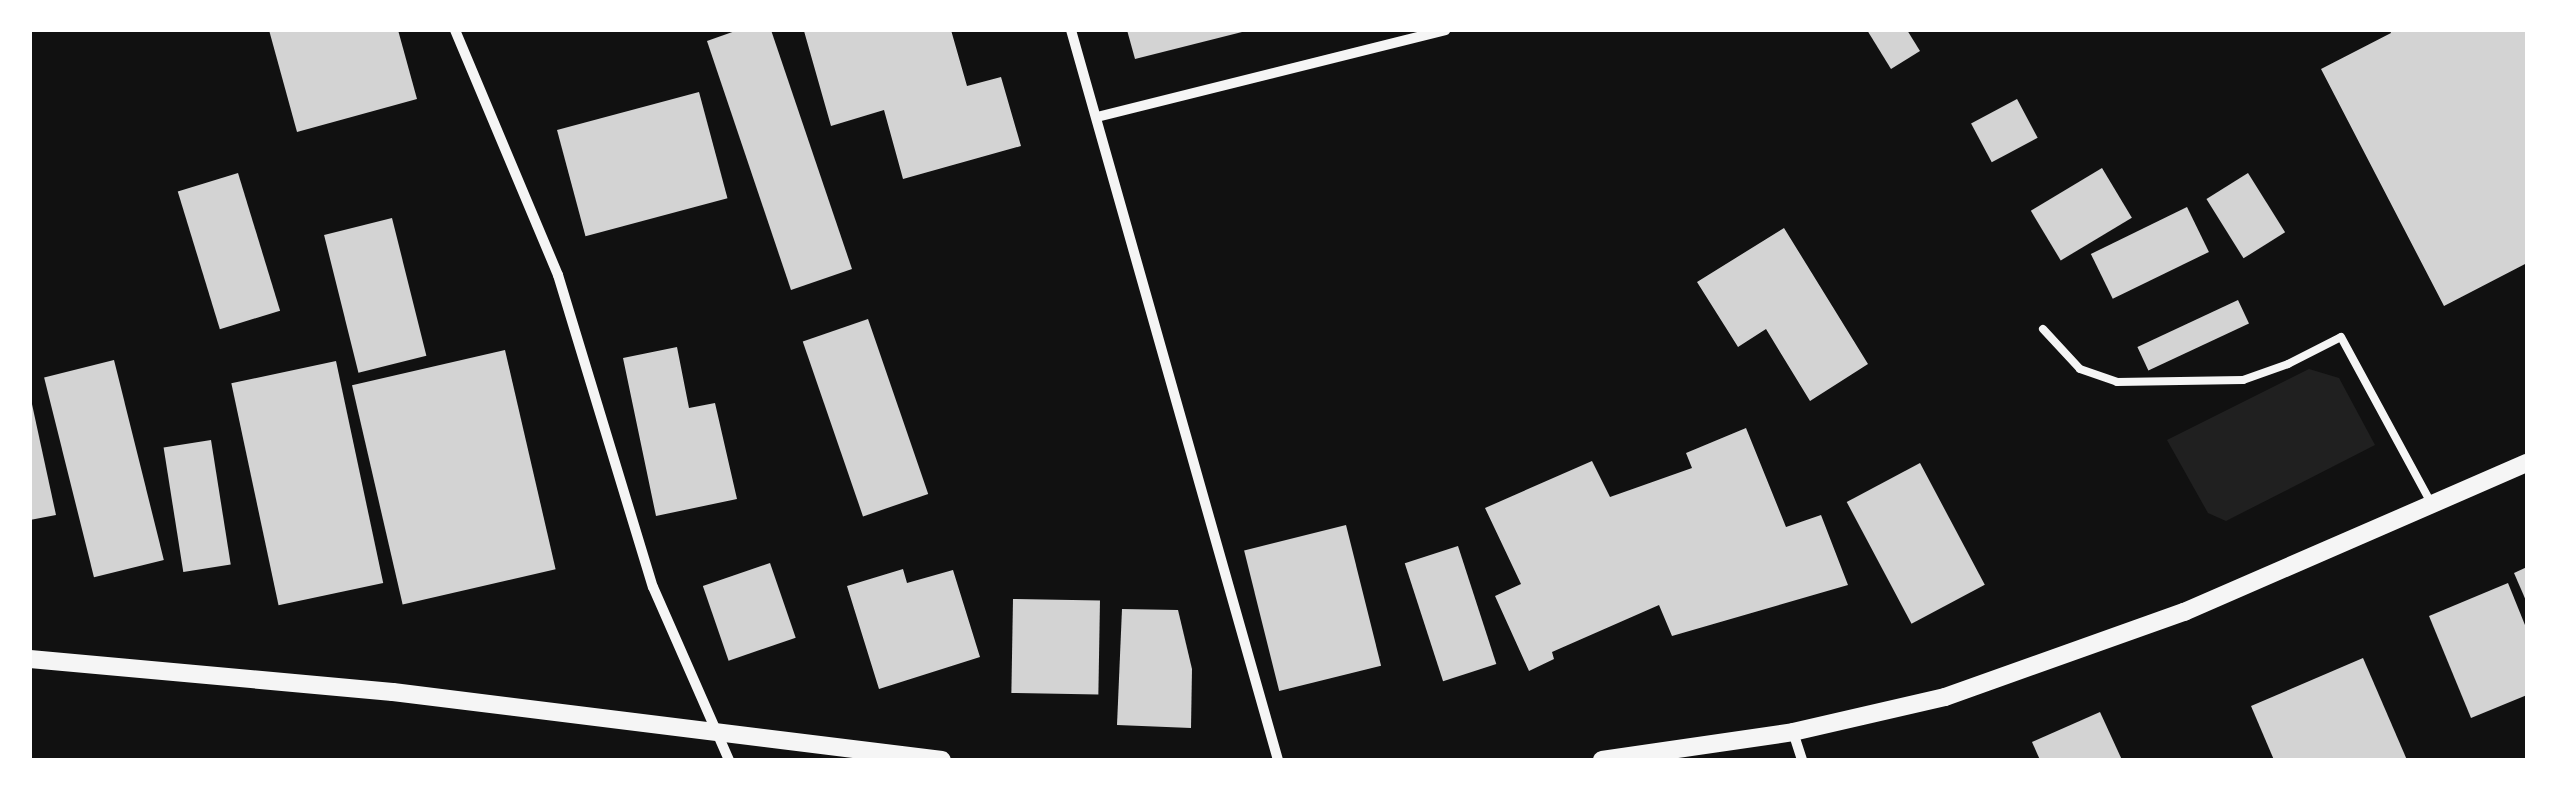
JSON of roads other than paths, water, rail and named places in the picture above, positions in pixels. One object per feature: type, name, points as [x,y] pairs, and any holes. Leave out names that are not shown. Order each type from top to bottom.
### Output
[{"type":"street","points":[[455,30],[558,275],[653,587],[729,760]]},
{"type":"street","points":[[1071,30],[1278,760]]},
{"type":"street","points":[[1097,117],[1445,30]]},
{"type":"street","points":[[1602,760],[1793,732],[1945,697],[2184,612],[2527,464]]},
{"type":"street","points":[[30,659],[394,692],[942,760]]},
{"type":"street","points":[[1793,732],[1802,760]]},
{"type":"lane","points":[[2043,329],[2080,369],[2118,382],[2243,380],[2288,364],[2340,337],[2433,507]]}]
